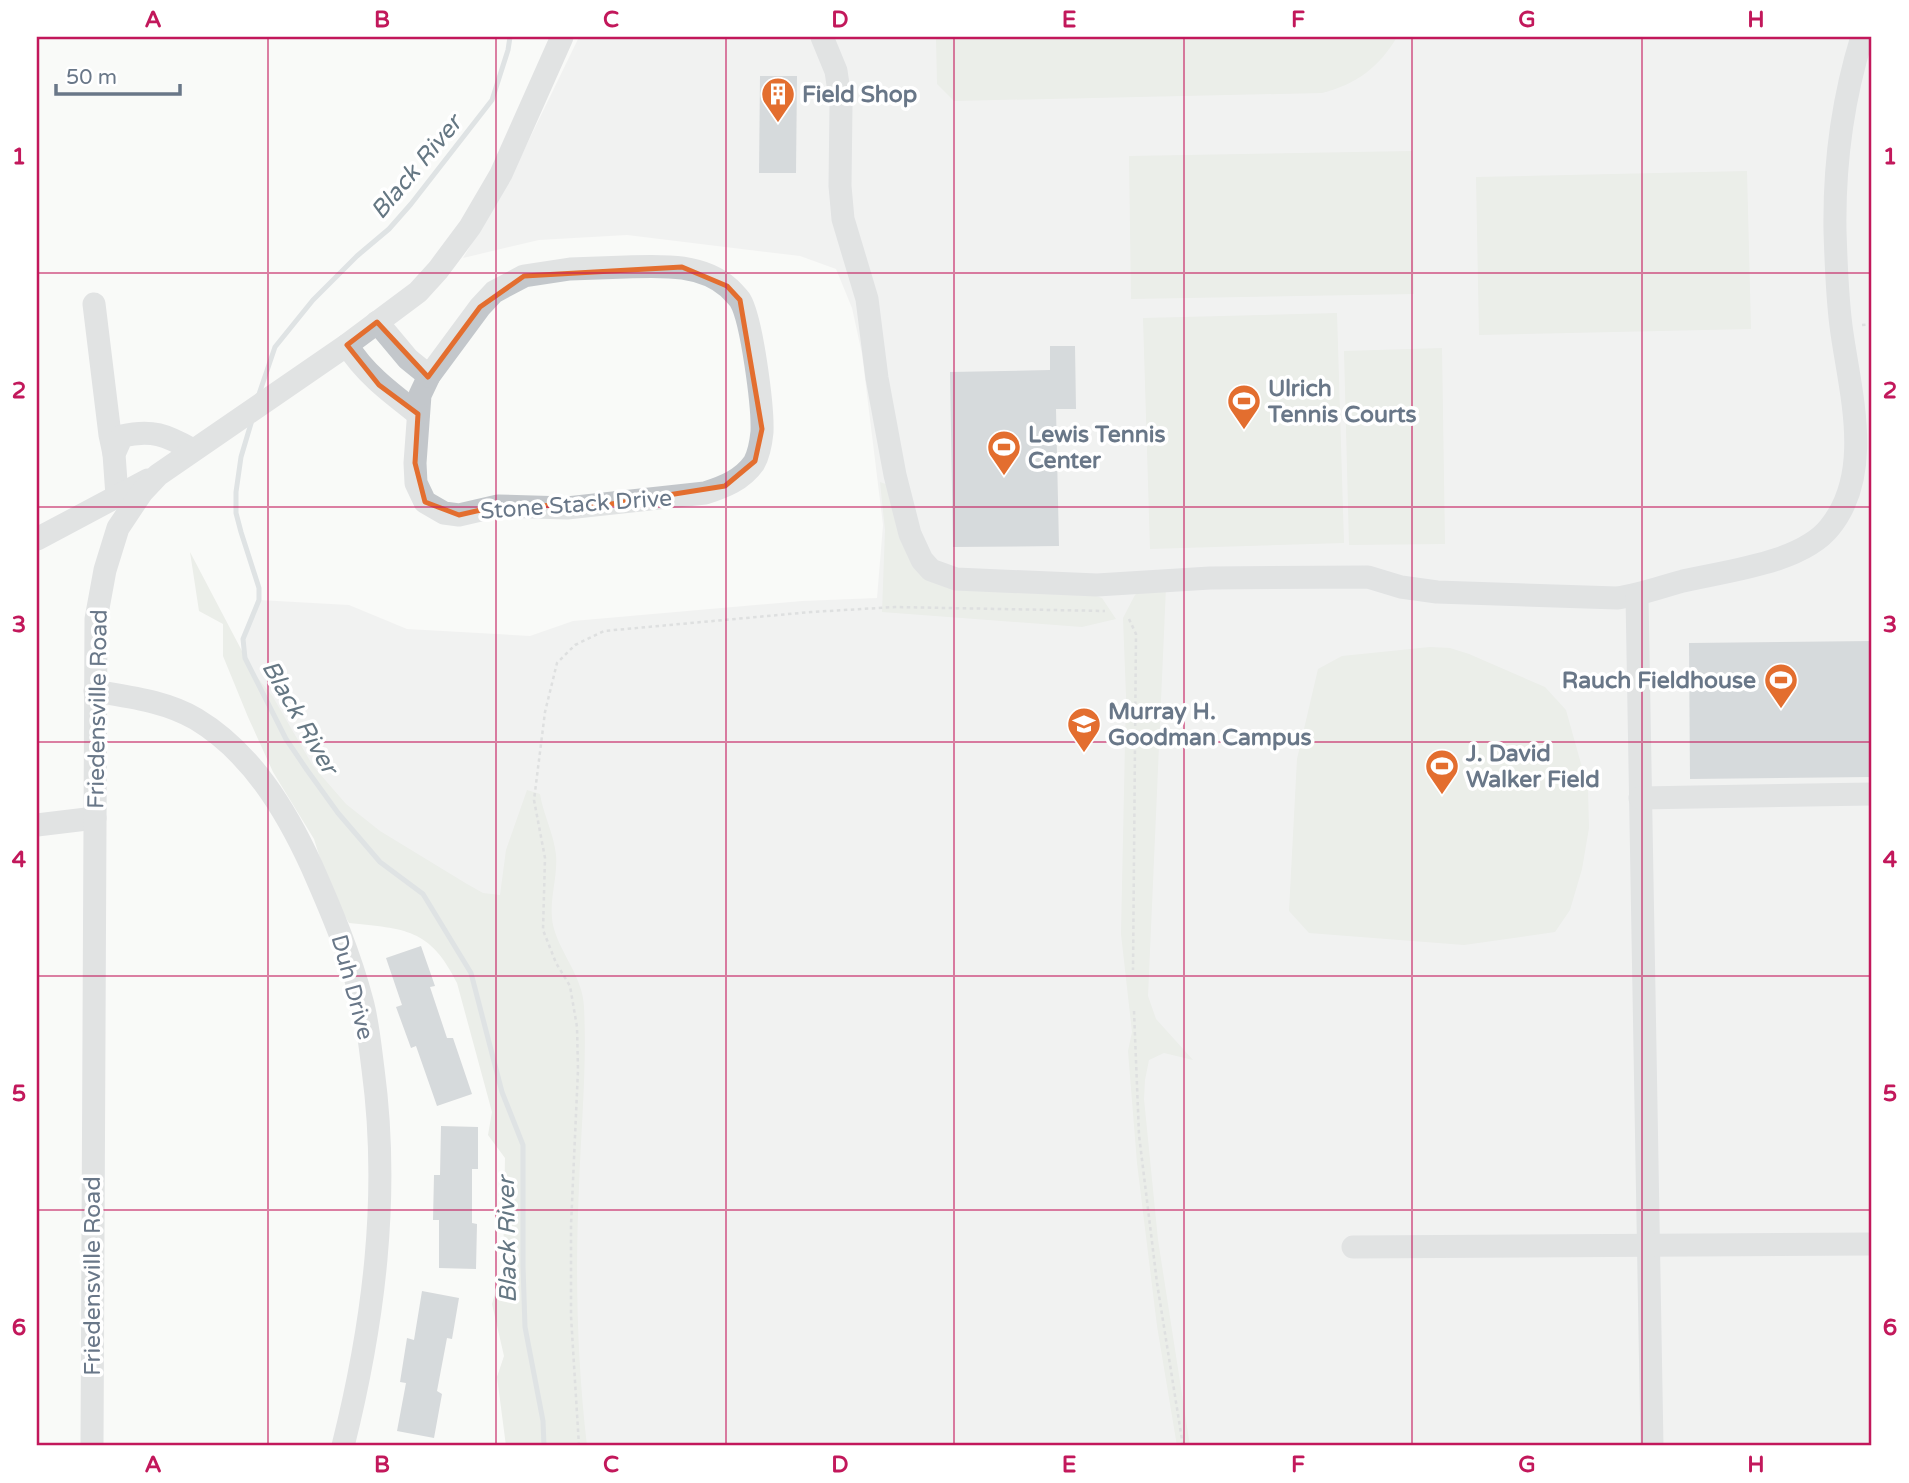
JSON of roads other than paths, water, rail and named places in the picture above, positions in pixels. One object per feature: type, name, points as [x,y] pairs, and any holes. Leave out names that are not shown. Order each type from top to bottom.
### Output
[{"type":"street","points":[[37,539],[89,510],[120,507],[158,475],[347,345],[418,292],[439,270],[470,227],[501,174],[562,37]]},
{"type":"street","points":[[822,37],[835,71],[841,105],[840,186],[844,219],[867,299],[877,378],[895,475],[910,534],[922,560],[931,569],[956,579],[1097,585],[1210,578],[1368,577],[1401,587],[1437,592],[1617,598],[1637,596],[1656,588],[1798,551],[1820,538],[1832,526],[1845,502],[1852,474],[1856,414],[1841,326],[1835,186],[1853,66],[1864,37],[1872,39]]},
{"type":"street","name":"Stone Stack Drive","points":[[682,267],[727,286],[740,300],[747,319],[753,356],[762,429],[760,445],[755,461],[743,476],[705,493],[566,508],[498,506],[460,514],[444,513],[425,502],[416,483],[420,395],[429,376],[494,292],[524,276],[581,269],[682,267]]},
{"type":"street","points":[[94,304],[120,507]]},
{"type":"street","points":[[377,322],[408,359],[429,376]]},
{"type":"street","points":[[347,345],[357,361],[379,385],[418,414]]},
{"type":"street","points":[[114,454],[122,436],[141,431],[165,435],[193,450]]},
{"type":"street","name":"Friedensville Road","points":[[92,1446],[96,619],[120,507]]},
{"type":"street","points":[[1637,596],[1652,1446]]},
{"type":"street","name":"Duh Drive","points":[[95,691],[178,709],[223,738],[248,764],[270,790],[307,855],[330,906],[348,957],[362,1001],[376,1096],[379,1225],[368,1324],[356,1394],[343,1446]]},
{"type":"street","points":[[1640,798],[1872,794]]},
{"type":"street","points":[[37,825],[94,818]]},
{"type":"street","points":[[1353,1247],[1872,1244]]},
{"type":"waterway","name":"Black River","points":[[258,397],[275,347],[313,300],[357,256],[389,229],[411,204],[492,100],[510,37]]},
{"type":"waterway","name":"Black River","points":[[252,420],[241,457],[236,492],[236,513],[259,588],[259,600],[243,639],[245,658],[286,739],[307,770],[338,813],[380,862],[423,894],[471,973],[502,1092],[523,1145],[525,1327],[543,1421],[544,1446]]},
{"type":"place","name":"Field Shop","points":[[778,124]]},
{"type":"place","name":"Ulrich Tennis Courts","points":[[1244,431]]},
{"type":"place","name":"Lewis Tennis Center","points":[[1004,477]]},
{"type":"place","name":"Rauch Fieldhouse","points":[[1781,710]]},
{"type":"place","name":"Murray H. Goodman Campus","points":[[1084,754]]},
{"type":"place","name":"J. David Walker Field","points":[[1442,796]]}]
